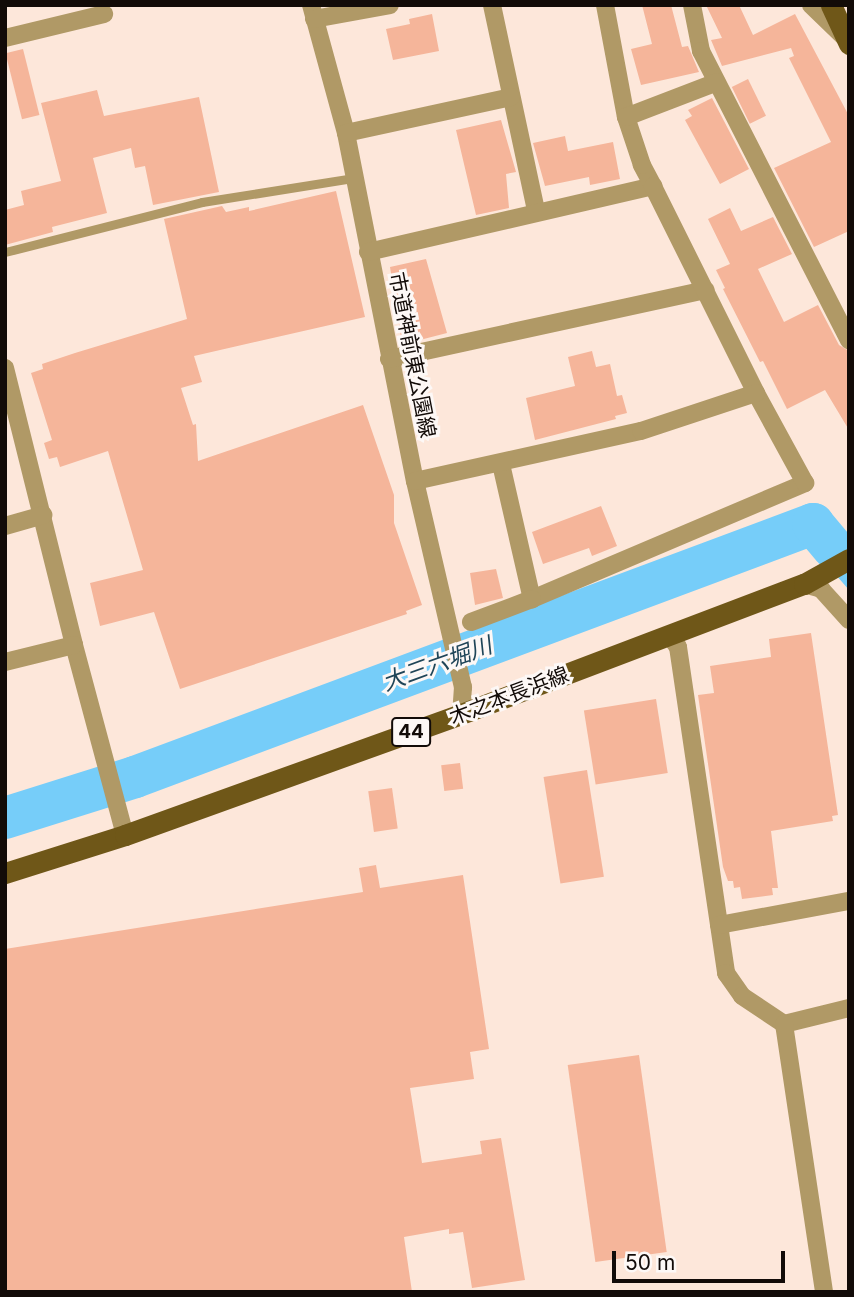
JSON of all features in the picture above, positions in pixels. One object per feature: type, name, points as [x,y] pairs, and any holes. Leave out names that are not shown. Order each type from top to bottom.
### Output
[{"type":"main road","points":[[831,5],[848,41]]},
{"type":"main road","name":"木之本長浜線","points":[[5,873],[125,835],[461,714],[809,582],[849,559]]},
{"type":"street","points":[[312,12],[390,5]]},
{"type":"street","points":[[492,5],[536,211]]},
{"type":"street","points":[[471,622],[532,599],[805,482],[756,393],[642,165],[626,117],[604,5]]},
{"type":"street","points":[[692,5],[701,51],[849,340]]},
{"type":"street","points":[[811,5],[848,41]]},
{"type":"street","name":"市道神前東公園線","points":[[312,12],[346,133],[389,359],[463,687],[461,714]]},
{"type":"street","points":[[5,38],[104,14]]},
{"type":"street","points":[[626,117],[717,82]]},
{"type":"street","points":[[346,133],[511,96]]},
{"type":"street","points":[[368,252],[653,186]]},
{"type":"street","points":[[389,359],[706,290]]},
{"type":"street","points":[[5,368],[74,645],[125,835]]},
{"type":"street","points":[[415,481],[641,431],[756,393]]},
{"type":"street","points":[[501,464],[532,599]]},
{"type":"street","points":[[5,526],[43,515]]},
{"type":"street","points":[[809,582],[821,589],[849,621]]},
{"type":"street","points":[[669,635],[678,647],[726,973],[742,996],[784,1024],[849,1008]]},
{"type":"street","points":[[5,662],[74,645]]},
{"type":"street","points":[[719,925],[849,901]]},
{"type":"street","points":[[784,1024],[824,1292]]},
{"type":"lane","points":[[5,252],[202,202],[354,178]]},
{"type":"water","points":[[812,508],[849,556],[849,590],[810,545],[797,543],[783,523]]},
{"type":"building","points":[[642,5],[671,5],[682,47],[688,46],[699,72],[641,85],[631,49],[652,44]]},
{"type":"building","points":[[706,5],[739,5],[753,35],[795,14],[849,116],[849,231],[814,247],[774,168],[831,142],[789,58],[794,56],[791,48],[722,66],[711,40],[722,38]]},
{"type":"building","points":[[432,14],[439,51],[393,60],[386,29],[410,24],[409,19]]},
{"type":"building","points":[[23,49],[39,115],[22,119],[6,53]]},
{"type":"building","points":[[748,79],[766,116],[750,124],[732,87]]},
{"type":"building","points":[[97,90],[104,116],[199,97],[219,192],[153,205],[145,166],[135,168],[131,148],[93,158],[107,213],[52,227],[53,232],[5,245],[5,210],[24,205],[21,191],[61,181],[41,103]]},
{"type":"building","points":[[712,98],[749,169],[720,184],[685,120],[692,116],[688,110]]},
{"type":"building","points":[[501,120],[516,172],[506,174],[509,208],[476,215],[456,130]]},
{"type":"building","points":[[565,136],[568,151],[613,142],[620,179],[590,185],[589,177],[545,186],[533,143]]},
{"type":"building","points":[[336,191],[365,317],[194,356],[202,382],[181,388],[193,425],[196,424],[198,461],[363,405],[394,495],[394,523],[422,605],[406,611],[407,614],[180,689],[154,612],[100,626],[90,583],[143,570],[108,451],[60,467],[57,457],[49,459],[44,443],[52,440],[31,373],[43,369],[42,364],[187,319],[164,219],[222,206],[226,212],[249,207],[249,211]]},
{"type":"building","points":[[730,208],[741,231],[773,217],[792,254],[758,269],[784,322],[818,305],[839,345],[849,351],[849,430],[825,390],[787,409],[763,361],[760,362],[716,270],[730,264],[708,219]]},
{"type":"building","points":[[426,259],[447,333],[412,342],[411,335],[401,337],[390,267]]},
{"type":"building","points":[[592,351],[596,367],[610,364],[617,396],[622,395],[627,413],[615,416],[616,419],[535,440],[526,398],[575,386],[568,357]]},
{"type":"building","points":[[601,506],[617,546],[592,556],[589,548],[543,564],[532,532]]},
{"type":"building","points":[[496,569],[503,598],[475,605],[470,573]]},
{"type":"building","points":[[811,633],[838,815],[832,816],[833,821],[771,831],[778,888],[772,888],[773,895],[742,899],[740,887],[734,888],[733,881],[728,881],[723,867],[698,695],[714,693],[710,666],[771,657],[769,639]]},
{"type":"building","points":[[656,699],[668,773],[596,784],[584,710]]},
{"type":"building","points":[[460,763],[463,789],[444,791],[441,765]]},
{"type":"building","points":[[587,770],[604,877],[560,884],[544,777]]},
{"type":"building","points":[[392,788],[398,829],[374,832],[368,791]]},
{"type":"building","points":[[376,865],[380,888],[463,875],[489,1049],[470,1052],[474,1079],[410,1088],[422,1163],[482,1154],[480,1141],[501,1138],[525,1280],[472,1288],[463,1232],[449,1234],[449,1229],[404,1237],[412,1292],[5,1292],[5,949],[363,892],[359,868]]},
{"type":"building","points":[[639,1055],[667,1252],[595,1262],[568,1065]]},
{"type":"waterway","name":"大三六堀川","points":[[5,818],[135,777],[813,524],[833,548]]}]
